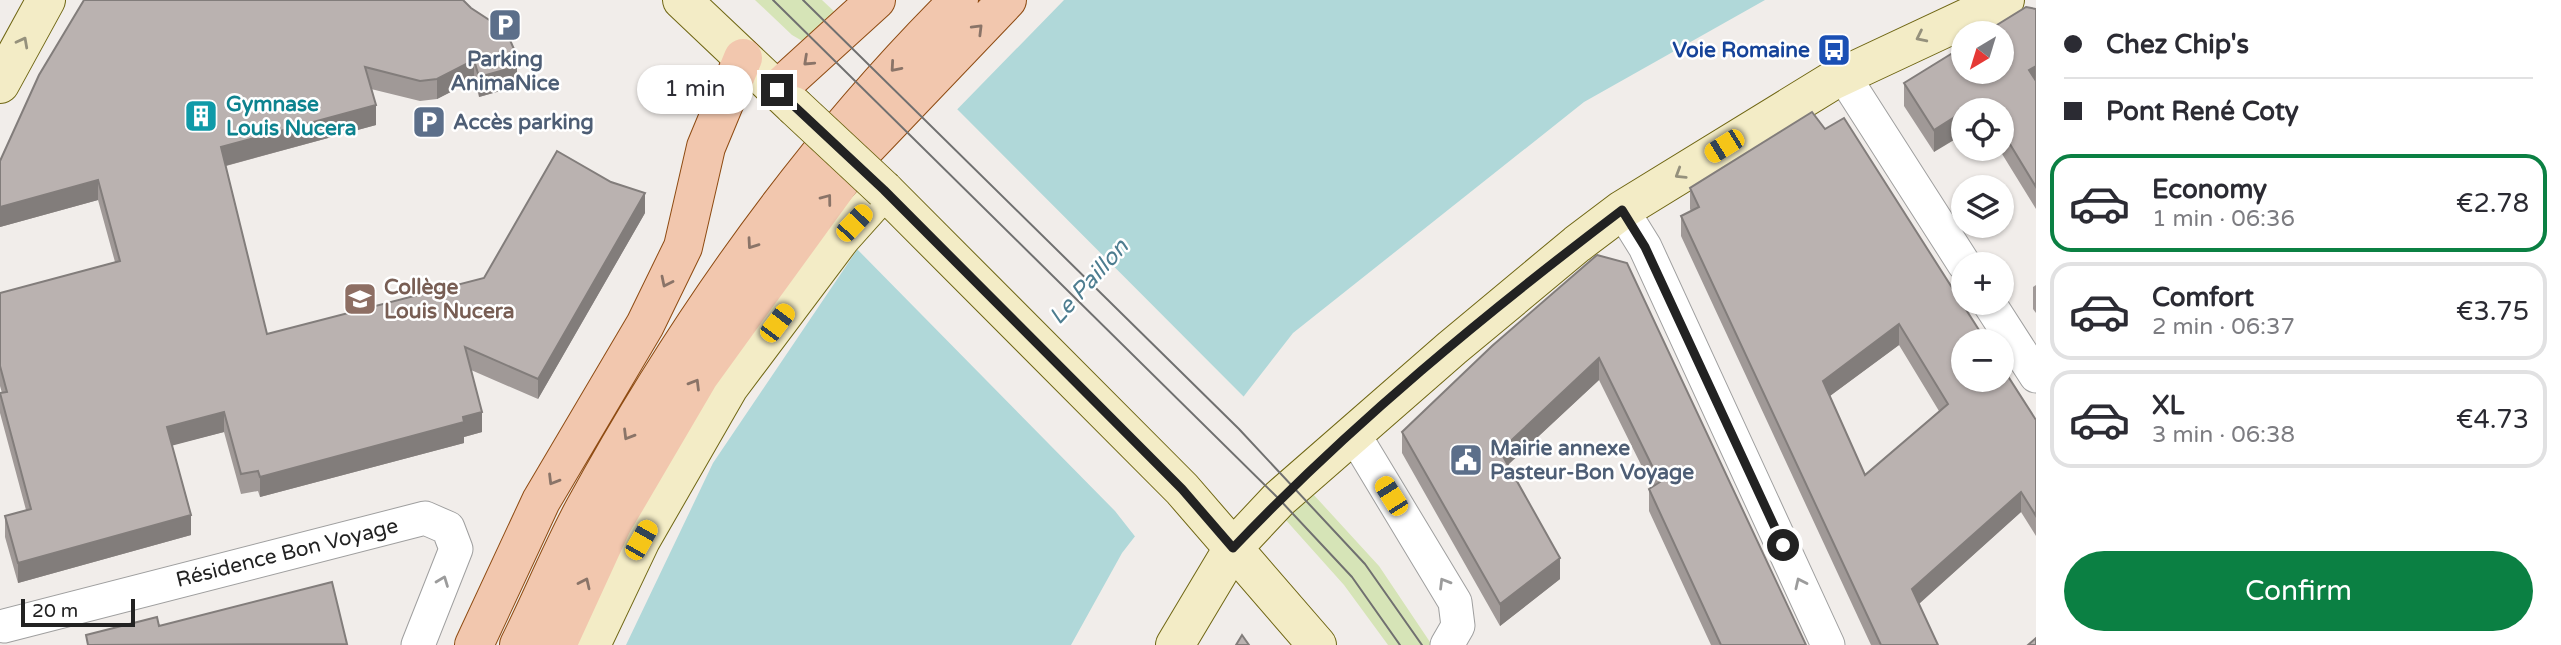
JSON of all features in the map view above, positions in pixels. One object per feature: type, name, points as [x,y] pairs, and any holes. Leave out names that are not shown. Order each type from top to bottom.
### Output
[{"type":"main road","points":[[0,84],[46,0]]},
{"type":"main road","points":[[682,0],[884,190],[1182,489],[1317,645]]},
{"type":"main road","points":[[785,98],[876,0]]},
{"type":"main road","points":[[519,645],[583,512],[674,358],[767,224],[838,131],[915,43],[959,0]]},
{"type":"main road","points":[[557,645],[612,525],[700,375],[861,153],[1007,0]]},
{"type":"main road","points":[[1175,645],[1233,548],[1279,499],[1517,292],[1622,210],[1843,75],[2005,0]]},
{"type":"main road","points":[[474,645],[541,501],[645,325],[683,247],[706,147],[743,58]]},
{"type":"main road","points":[[591,645],[641,540],[729,387],[841,238],[884,190]]},
{"type":"street","points":[[1843,75],[1957,252]]},
{"type":"street","points":[[1622,210],[1645,247],[1828,645]]},
{"type":"street","points":[[1997,315],[2036,376]]},
{"type":"street","points":[[1353,433],[1455,601],[1458,639]]},
{"type":"street","name":"Résidence Bon Voyage","points":[[4,632],[425,518],[448,528],[456,549],[418,645]]},
{"type":"green space","points":[[755,0],[822,0],[839,16],[804,42],[792,35]]},
{"type":"green space","points":[[1313,494],[1379,566],[1432,645],[1388,645],[1344,585],[1284,518]]},
{"type":"water","name":"Le Paillon","points":[[1064,0],[1765,0],[1584,102],[1293,333],[1122,553],[1071,645],[626,645],[713,463],[940,127]]},
{"type":"pier","points":[[955,107],[1246,399],[1137,539],[1115,511],[855,247],[937,125]]},
{"type":"building","points":[[84,0],[463,0],[506,31],[517,56],[511,68],[479,77],[474,60],[437,79],[420,81],[365,67],[376,105],[221,147],[267,334],[484,278],[557,151],[611,182],[645,193],[538,379],[465,347],[482,412],[463,417],[464,422],[260,477],[258,471],[241,474],[224,412],[167,427],[191,515],[18,563],[5,516],[31,509],[0,393],[7,392],[0,366],[0,293],[120,261],[98,180],[0,207],[0,161],[39,75]]},
{"type":"building","points":[[2026,7],[2036,9],[2036,66],[2029,70],[2036,81],[2036,187],[2014,151],[2014,98],[1951,98],[1951,119],[1934,130],[1904,83],[1951,54],[1951,84],[2014,84],[2014,21],[2003,21]]},
{"type":"building","points":[[1812,112],[1825,129],[1844,118],[1951,286],[1951,315],[1969,315],[1978,329],[1951,329],[1951,392],[2014,392],[2014,386],[2036,420],[2036,516],[2021,492],[1912,589],[1938,645],[1881,645],[1681,216],[1699,207],[1690,188]],"holes":[[[1899,324],[1948,404],[1865,475],[1823,381]]]},
{"type":"building","points":[[1597,255],[1627,263],[1806,645],[1721,645],[1649,489],[1660,482],[1599,358],[1500,451],[1560,558],[1500,604],[1402,432],[1492,346]]},
{"type":"building","points":[[332,582],[347,644],[88,645],[86,635],[157,617],[159,626]]},
{"type":"building","points":[[1242,635],[1249,645],[1236,645]]},
{"type":"tram line","points":[[773,0],[1279,499],[1352,577],[1400,645]]},
{"type":"tram line","points":[[803,0],[1239,429],[1365,564],[1422,645]]},
{"type":"place","name":"Parking AnimaNice","points":[[505,25]]},
{"type":"place","name":"Voie Romaine","points":[[1834,50]]},
{"type":"place","name":"Gymnase Louis Nucera","points":[[201,116]]},
{"type":"place","name":"Accès parking","points":[[429,122]]},
{"type":"place","name":"Collège Louis Nucera","points":[[360,299]]},
{"type":"place","name":"Mairie annexe Pasteur-Bon Voyage","points":[[1466,460]]},
{"type":"route","points":[[777,90],[884,190],[1182,489],[1233,548],[1279,499],[1353,433],[1517,292],[1622,210],[1645,247],[1783,545]]}]
